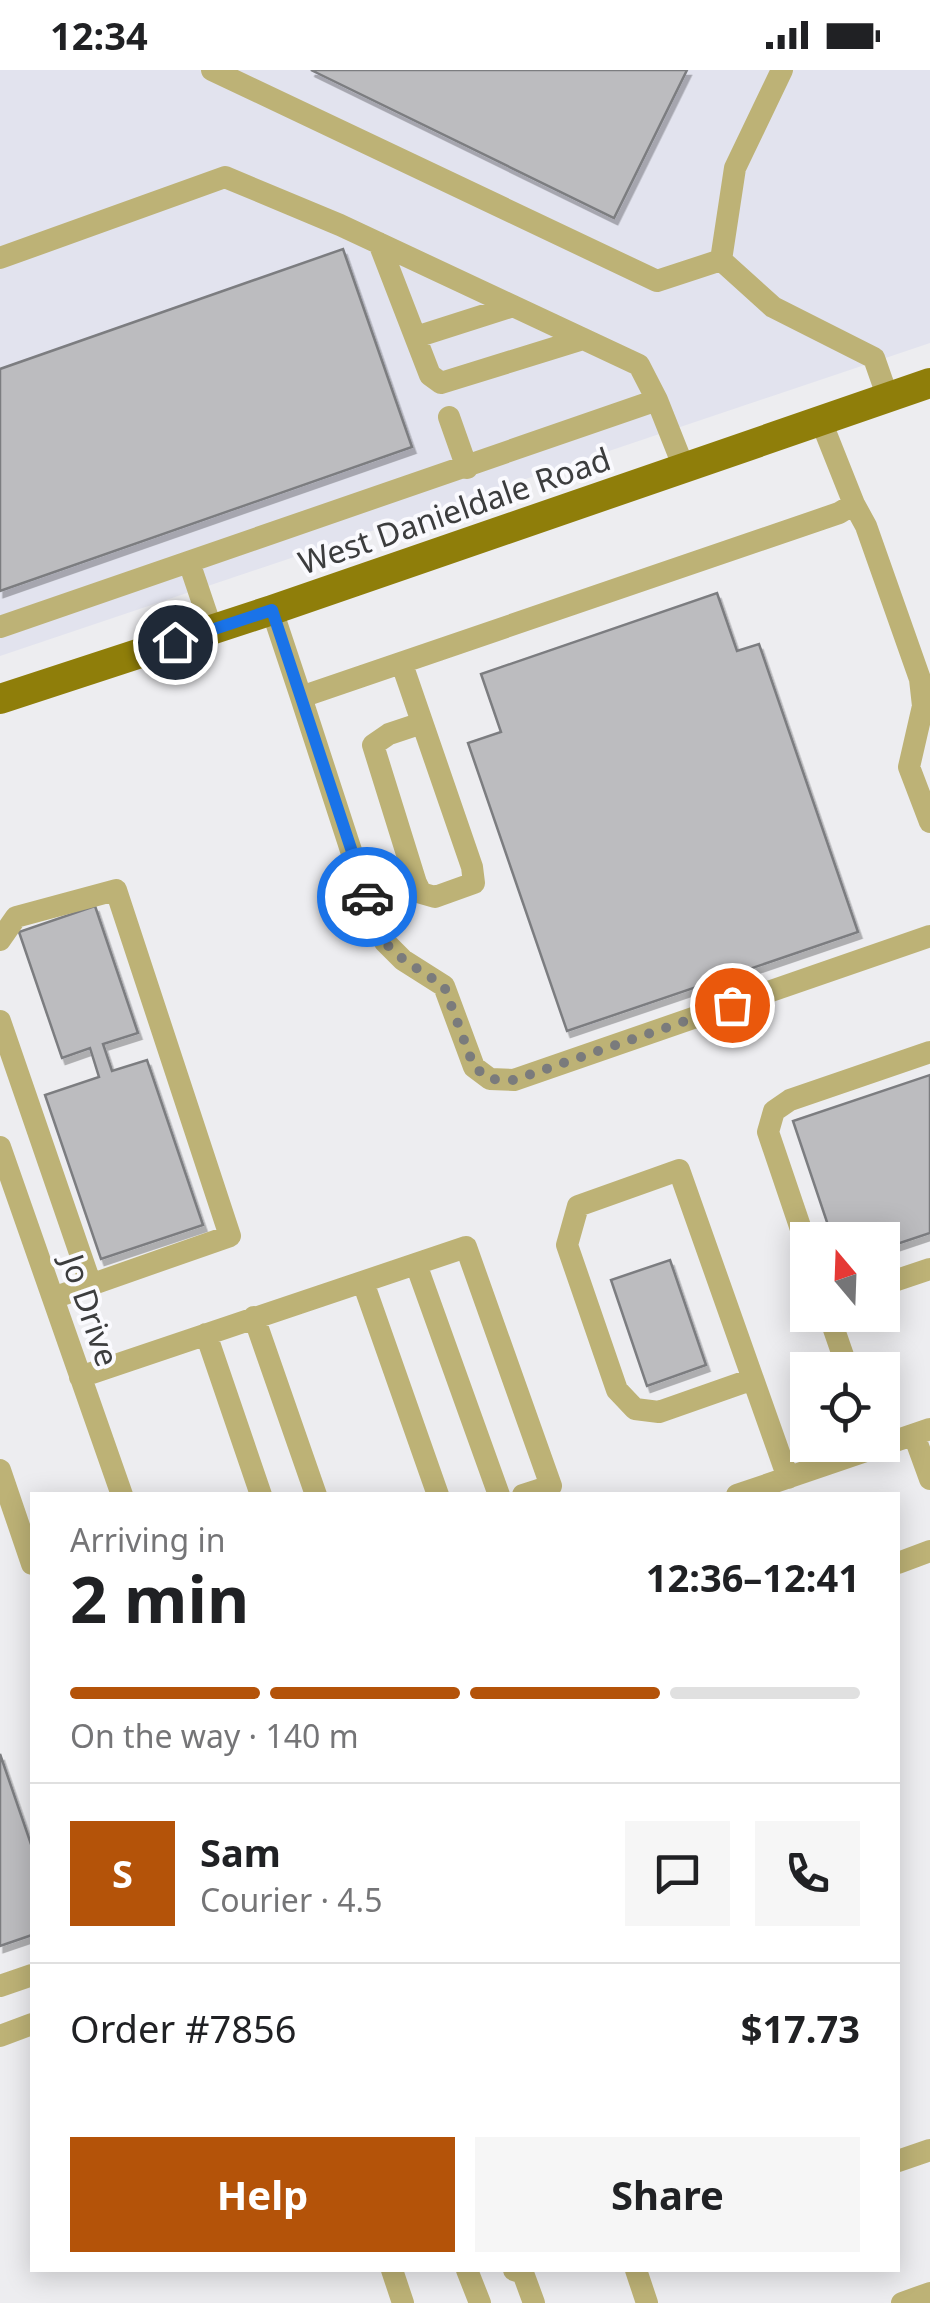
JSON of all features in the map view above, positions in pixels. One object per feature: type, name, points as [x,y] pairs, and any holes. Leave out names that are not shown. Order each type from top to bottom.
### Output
[{"type":"main road","name":"West Danieldale Road","points":[[0,699],[930,384]]},
{"type":"street","points":[[212,70],[657,282],[721,260]]},
{"type":"street","points":[[721,260],[735,168],[782,70]]},
{"type":"street","points":[[0,258],[225,178],[379,244],[639,365],[684,468]]},
{"type":"street","points":[[379,244],[430,375],[440,382],[583,339]]},
{"type":"street","points":[[721,260],[773,307],[874,358],[888,398]]},
{"type":"street","points":[[416,337],[513,306]]},
{"type":"street","points":[[0,627],[657,400]]},
{"type":"street","points":[[450,417],[467,468]]},
{"type":"street","points":[[821,420],[866,526],[920,679],[923,706],[908,767],[930,822]]},
{"type":"street","points":[[302,697],[839,513],[854,504]]},
{"type":"street","points":[[188,562],[212,630]]},
{"type":"street","points":[[272,610],[384,942],[444,986],[474,1067],[490,1079],[514,1080],[930,936]]},
{"type":"street","points":[[402,664],[474,874],[474,883],[435,897],[421,893],[416,882],[373,746],[389,734],[422,723]]},
{"type":"street","points":[[0,940],[16,917],[116,890],[230,1236],[52,1298]]},
{"type":"street","points":[[0,1021],[91,1285]]},
{"type":"street","points":[[799,1222],[768,1132],[774,1111],[790,1100],[930,1052]]},
{"type":"street","points":[[0,1099],[24,1091]]},
{"type":"street","name":"Jo Drive","points":[[0,1147],[121,1492]]},
{"type":"street","points":[[753,1379],[659,1412],[635,1409],[617,1390],[566,1245],[578,1206],[679,1170],[753,1379],[788,1478]]},
{"type":"street","points":[[80,1377],[466,1247],[550,1486],[532,1492]]},
{"type":"street","points":[[416,1264],[497,1492]]},
{"type":"street","points":[[900,1279],[930,1269]]},
{"type":"street","points":[[363,1282],[437,1492]]},
{"type":"street","points":[[254,1318],[315,1492]]},
{"type":"street","points":[[206,1334],[260,1492]]},
{"type":"street","points":[[922,1432],[930,1479]]},
{"type":"street","points":[[746,1492],[832,1462]]},
{"type":"street","points":[[0,1470],[30,1558]]},
{"type":"street","points":[[900,1562],[930,1551]]},
{"type":"street","points":[[0,1986],[30,1975]]},
{"type":"street","points":[[0,2036],[30,2025]]},
{"type":"street","points":[[900,2160],[930,2150]]},
{"type":"street","points":[[393,2272],[403,2303]]},
{"type":"street","points":[[468,2272],[480,2303]]},
{"type":"street","points":[[520,2272],[534,2303]]},
{"type":"street","points":[[637,2272],[647,2303]]},
{"type":"street","points":[[902,2303],[930,2293]]},
{"type":"shaded area","points":[[0,70],[930,70],[930,343],[0,656]]},
{"type":"building","points":[[311,70],[687,70],[614,218]]},
{"type":"building","points":[[343,249],[412,447],[0,591],[0,369]]},
{"type":"building","points":[[717,593],[737,651],[759,644],[858,932],[567,1031],[468,743],[501,732],[481,674]]},
{"type":"building","points":[[95,906],[138,1033],[103,1044],[112,1071],[147,1060],[203,1225],[101,1259],[45,1095],[99,1077],[90,1048],[62,1058],[19,932]]},
{"type":"building","points":[[930,1075],[930,1233],[900,1243],[900,1222],[827,1222],[793,1121]]},
{"type":"building","points":[[670,1260],[706,1365],[647,1386],[611,1280]]},
{"type":"building","points":[[0,1754],[30,1841],[30,1936],[0,1946]]},
{"type":"way so far","points":[[367,897],[384,942],[444,986],[474,1067],[490,1079],[514,1080],[732,1005]]},
{"type":"route","points":[[175,642],[272,610],[367,897]]}]
